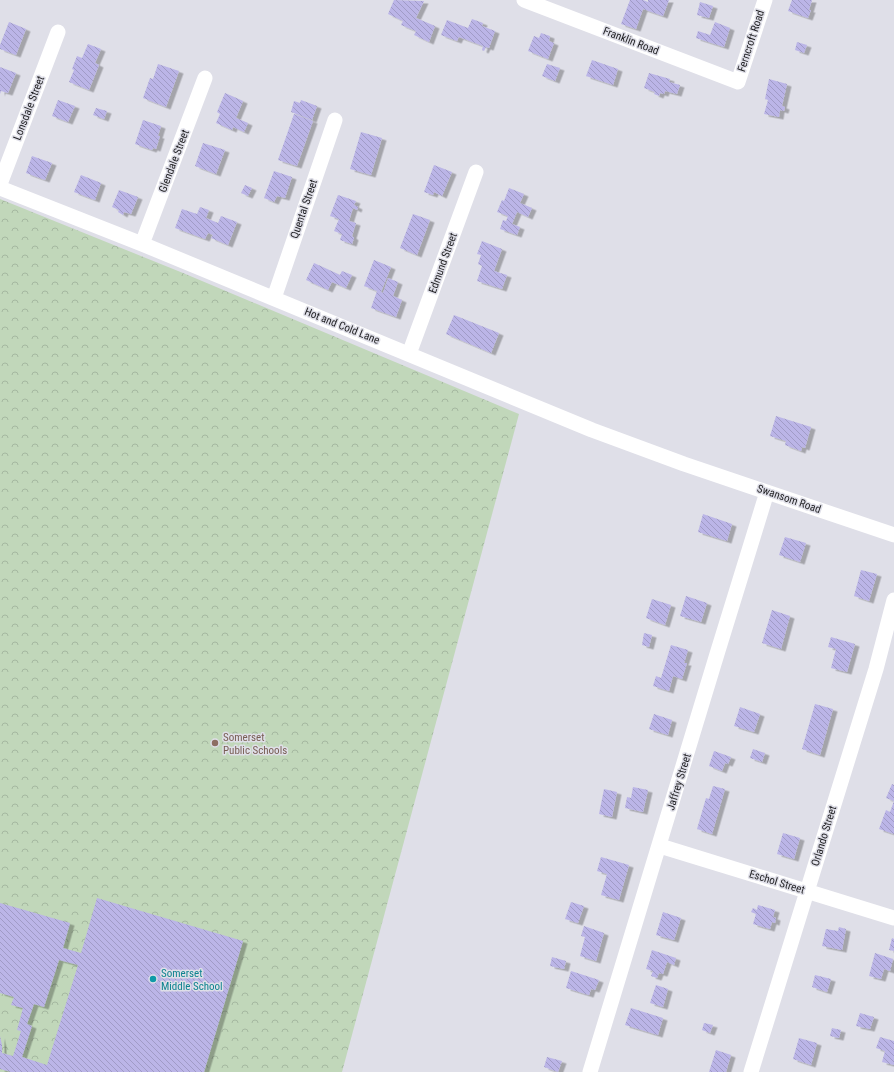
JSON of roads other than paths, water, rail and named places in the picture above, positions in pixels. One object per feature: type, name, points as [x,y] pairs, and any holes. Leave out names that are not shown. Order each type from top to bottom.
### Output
[{"type":"street","name":"Franklin Road","points":[[524,0],[738,82]]},
{"type":"street","name":"Ferncroft Road","points":[[738,82],[765,0]]},
{"type":"street","name":"Lonsdale Street","points":[[0,184],[58,32]]},
{"type":"street","name":"Glendale Street","points":[[142,244],[205,78]]},
{"type":"street","name":"Quental Street","points":[[274,298],[335,120]]},
{"type":"street","name":"Edmund Street","points":[[410,354],[476,172]]},
{"type":"street","name":"Hot and Cold Lane","points":[[0,188],[142,244],[592,430],[684,464]]},
{"type":"street","name":"Swansom Road","points":[[684,464],[894,535]]},
{"type":"street","name":"Jaffrey Street","points":[[590,1072],[767,492]]},
{"type":"street","name":"Orlando Street","points":[[751,1072],[876,669],[894,600]]},
{"type":"street","name":"Eschol Street","points":[[660,846],[894,918]]},
{"type":"place","name":"Somerset Public Schools","points":[[215,743]]},
{"type":"place","name":"Somerset Middle School","points":[[153,979]]}]
